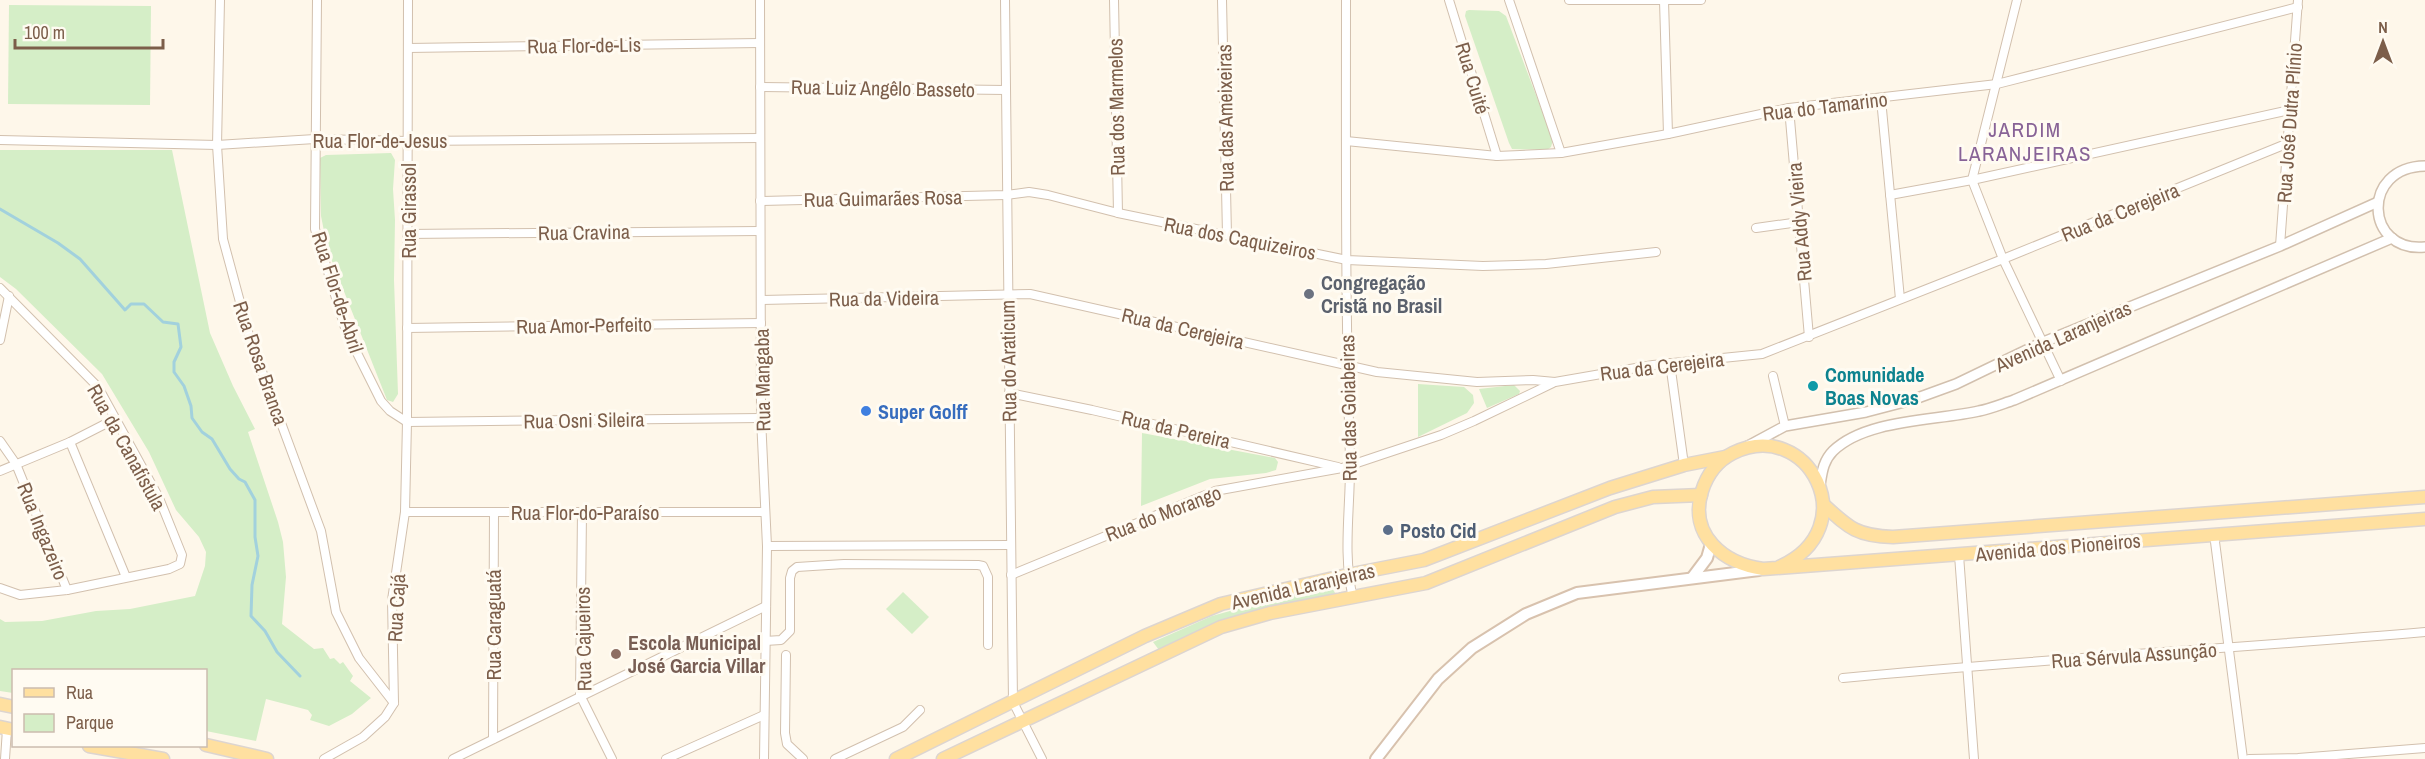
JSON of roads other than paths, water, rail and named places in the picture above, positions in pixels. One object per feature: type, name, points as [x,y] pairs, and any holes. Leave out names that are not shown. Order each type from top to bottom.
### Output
[{"type":"main road","points":[[1763,569],[1743,567],[1725,558],[1711,544],[1701,520],[1701,495],[1706,480],[1715,467],[1726,456],[1757,446],[1773,447],[1801,460],[1812,471],[1820,485],[1824,505],[1822,521],[1816,537],[1800,555],[1779,567]]},
{"type":"main road","name":"Avenida Laranjeiras","points":[[896,759],[1145,636],[1221,604],[1424,560],[1567,503],[1684,465],[1726,456]]},
{"type":"main road","name":"Avenida Laranjeiras","points":[[943,759],[1221,627],[1270,613],[1426,583],[1615,507],[1653,497],[1701,495]]},
{"type":"main road","name":"Avenida dos Pioneiros","points":[[1824,505],[1857,530],[1869,536],[1893,537],[2425,497]]},
{"type":"main road","name":"Avenida dos Pioneiros","points":[[1376,759],[1438,679],[1472,648],[1526,614],[1577,593],[1779,567],[2425,519]]},
{"type":"main road","points":[[1692,578],[1707,558],[1711,544]]},
{"type":"main road","points":[[207,745],[243,756],[267,759]]},
{"type":"main road","points":[[92,747],[121,756],[163,759]]},
{"type":"street","name":"Rua Rosa Branca","points":[[220,0],[217,144],[223,239],[250,339],[321,531],[336,612],[359,658],[394,703]]},
{"type":"street","name":"Rua Flor-de-Abril","points":[[317,0],[315,229],[346,331],[381,401],[390,411],[407,422]]},
{"type":"street","name":"Rua Girassol","points":[[407,422],[408,0]]},
{"type":"street","name":"Rua Mangaba","points":[[760,0],[761,418],[767,546],[764,759]]},
{"type":"street","name":"Rua do Araticum","points":[[1005,0],[1013,702],[1042,759]]},
{"type":"street","name":"Rua dos Marmelos","points":[[1114,0],[1118,213]]},
{"type":"street","name":"Rua das Ameixeiras","points":[[1222,0],[1227,235]]},
{"type":"street","name":"Rua das Goiabeiras","points":[[1346,0],[1347,575],[1353,598]]},
{"type":"street","name":"Rua Cuité","points":[[1449,0],[1497,156]]},
{"type":"street","points":[[1509,0],[1561,153]]},
{"type":"street","points":[[1569,0],[1701,0]]},
{"type":"street","points":[[2017,0],[1972,180],[2003,259],[2061,381]]},
{"type":"street","points":[[1664,1],[1668,134]]},
{"type":"street","name":"Rua do Tamarino","points":[[1346,141],[1497,156],[1561,153],[1668,134],[1789,108],[1996,84],[2298,4]]},
{"type":"street","name":"Rua José Dutra Plínio","points":[[2280,246],[2298,4]]},
{"type":"street","name":"Rua Flor-de-Lis","points":[[408,48],[760,43]]},
{"type":"street","name":"Rua Luiz Angêlo Basseto","points":[[760,87],[1006,90]]},
{"type":"street","points":[[1881,99],[1900,299]]},
{"type":"street","name":"Rua Addy Vieira","points":[[1789,108],[1809,337]]},
{"type":"street","points":[[1890,195],[1972,180],[2290,110]]},
{"type":"street","name":"Rua Flor-de-Jesus","points":[[0,140],[217,144],[315,139],[408,141],[760,138]]},
{"type":"street","name":"Rua da Cerejeira","points":[[1007,296],[1030,294],[1377,372],[1477,382],[1533,380],[1555,382],[1670,363],[1762,354],[2286,144]]},
{"type":"street","points":[[2425,166],[2412,166],[2389,178],[2378,202],[2382,226],[2392,238],[2403,245],[2416,248],[2425,247]]},
{"type":"street","name":"Rua dos Caquizeiros","points":[[1006,195],[1029,192],[1048,195],[1118,213],[1347,260],[1483,266],[1546,264],[1656,252]]},
{"type":"street","name":"Rua Guimarães Rosa","points":[[760,201],[1006,195]]},
{"type":"street","name":"Avenida Laranjeiras","points":[[1742,449],[1785,426],[1866,412],[1912,400],[1956,384],[2041,343],[2280,246],[2378,202]]},
{"type":"street","points":[[1756,228],[1799,222]]},
{"type":"street","name":"Rua Cravina","points":[[407,234],[760,231]]},
{"type":"street","name":"Avenida Laranjeiras","points":[[1820,485],[1823,466],[1831,453],[1858,435],[1876,429],[1980,411],[2061,381],[2392,238]]},
{"type":"street","name":"Rua da Canafistula","points":[[0,288],[98,387],[159,498],[182,555],[180,564],[170,569],[126,578]]},
{"type":"street","points":[[0,339],[9,296]]},
{"type":"street","name":"Rua da Videira","points":[[761,300],[1007,296]]},
{"type":"street","name":"Rua Amor-Perfeito","points":[[407,328],[761,323]]},
{"type":"street","points":[[1670,363],[1684,465]]},
{"type":"street","points":[[1773,376],[1785,426]]},
{"type":"street","name":"Rua do Morango","points":[[1011,575],[1215,491],[1346,467],[1474,421],[1555,382]]},
{"type":"street","name":"Rua da Pereira","points":[[1009,393],[1346,467]]},
{"type":"street","name":"Rua Osni Sileira","points":[[407,422],[761,418]]},
{"type":"street","points":[[0,471],[70,442],[116,419]]},
{"type":"street","name":"Rua Cajá","points":[[394,703],[392,600],[405,512],[407,422]]},
{"type":"street","name":"Rua Ingazeiro","points":[[0,441],[16,464],[68,590]]},
{"type":"street","points":[[0,588],[20,595],[68,590],[126,578],[70,442]]},
{"type":"street","name":"Rua Flor-do-Paraíso","points":[[405,512],[765,512]]},
{"type":"street","name":"Rua Caraguatá","points":[[493,739],[494,512]]},
{"type":"street","name":"Rua Cajueiros","points":[[582,513],[580,695],[612,759]]},
{"type":"street","points":[[2214,534],[2243,759]]},
{"type":"street","points":[[767,546],[1011,545]]},
{"type":"street","points":[[1959,555],[1974,759]]},
{"type":"street","points":[[765,640],[781,640],[790,632],[790,578],[792,571],[797,567],[844,564],[978,565],[982,566],[988,577],[988,645]]},
{"type":"street","points":[[453,759],[766,606]]},
{"type":"street","name":"Rua Sérvula Assunção","points":[[1843,678],[1967,666],[2229,649],[2425,632]]},
{"type":"street","points":[[786,655],[785,733],[788,744],[803,759]]},
{"type":"street","points":[[324,759],[363,737],[385,717],[394,703]]},
{"type":"street","points":[[835,759],[903,727],[920,710]]},
{"type":"street","points":[[666,759],[764,715]]},
{"type":"street","points":[[5,759],[7,729]]},
{"type":"street","points":[[2249,759],[2298,758],[2425,748]]},
{"type":"waterway","points":[[0,209],[58,243],[80,259],[125,310],[131,304],[144,304],[163,322],[178,324],[181,347],[174,362],[174,372],[184,386],[191,406],[192,418],[202,432],[212,439],[230,469],[245,482],[255,500],[255,537],[258,556],[252,585],[251,616],[265,631],[277,652],[300,676]]},
{"type":"place","name":"Congregação Cristã no Brasil","points":[[1309,294]]},
{"type":"place","name":"Comunidade Boas Novas","points":[[1813,386]]},
{"type":"place","name":"Super Golff","points":[[866,411]]},
{"type":"place","name":"Posto Cid","points":[[1388,530]]},
{"type":"place","name":"Escola Municipal José Garcia Villar","points":[[616,654]]},
{"type":"district","name":"JARDIM LARANJEIRAS","points":[[2025,141]]}]
